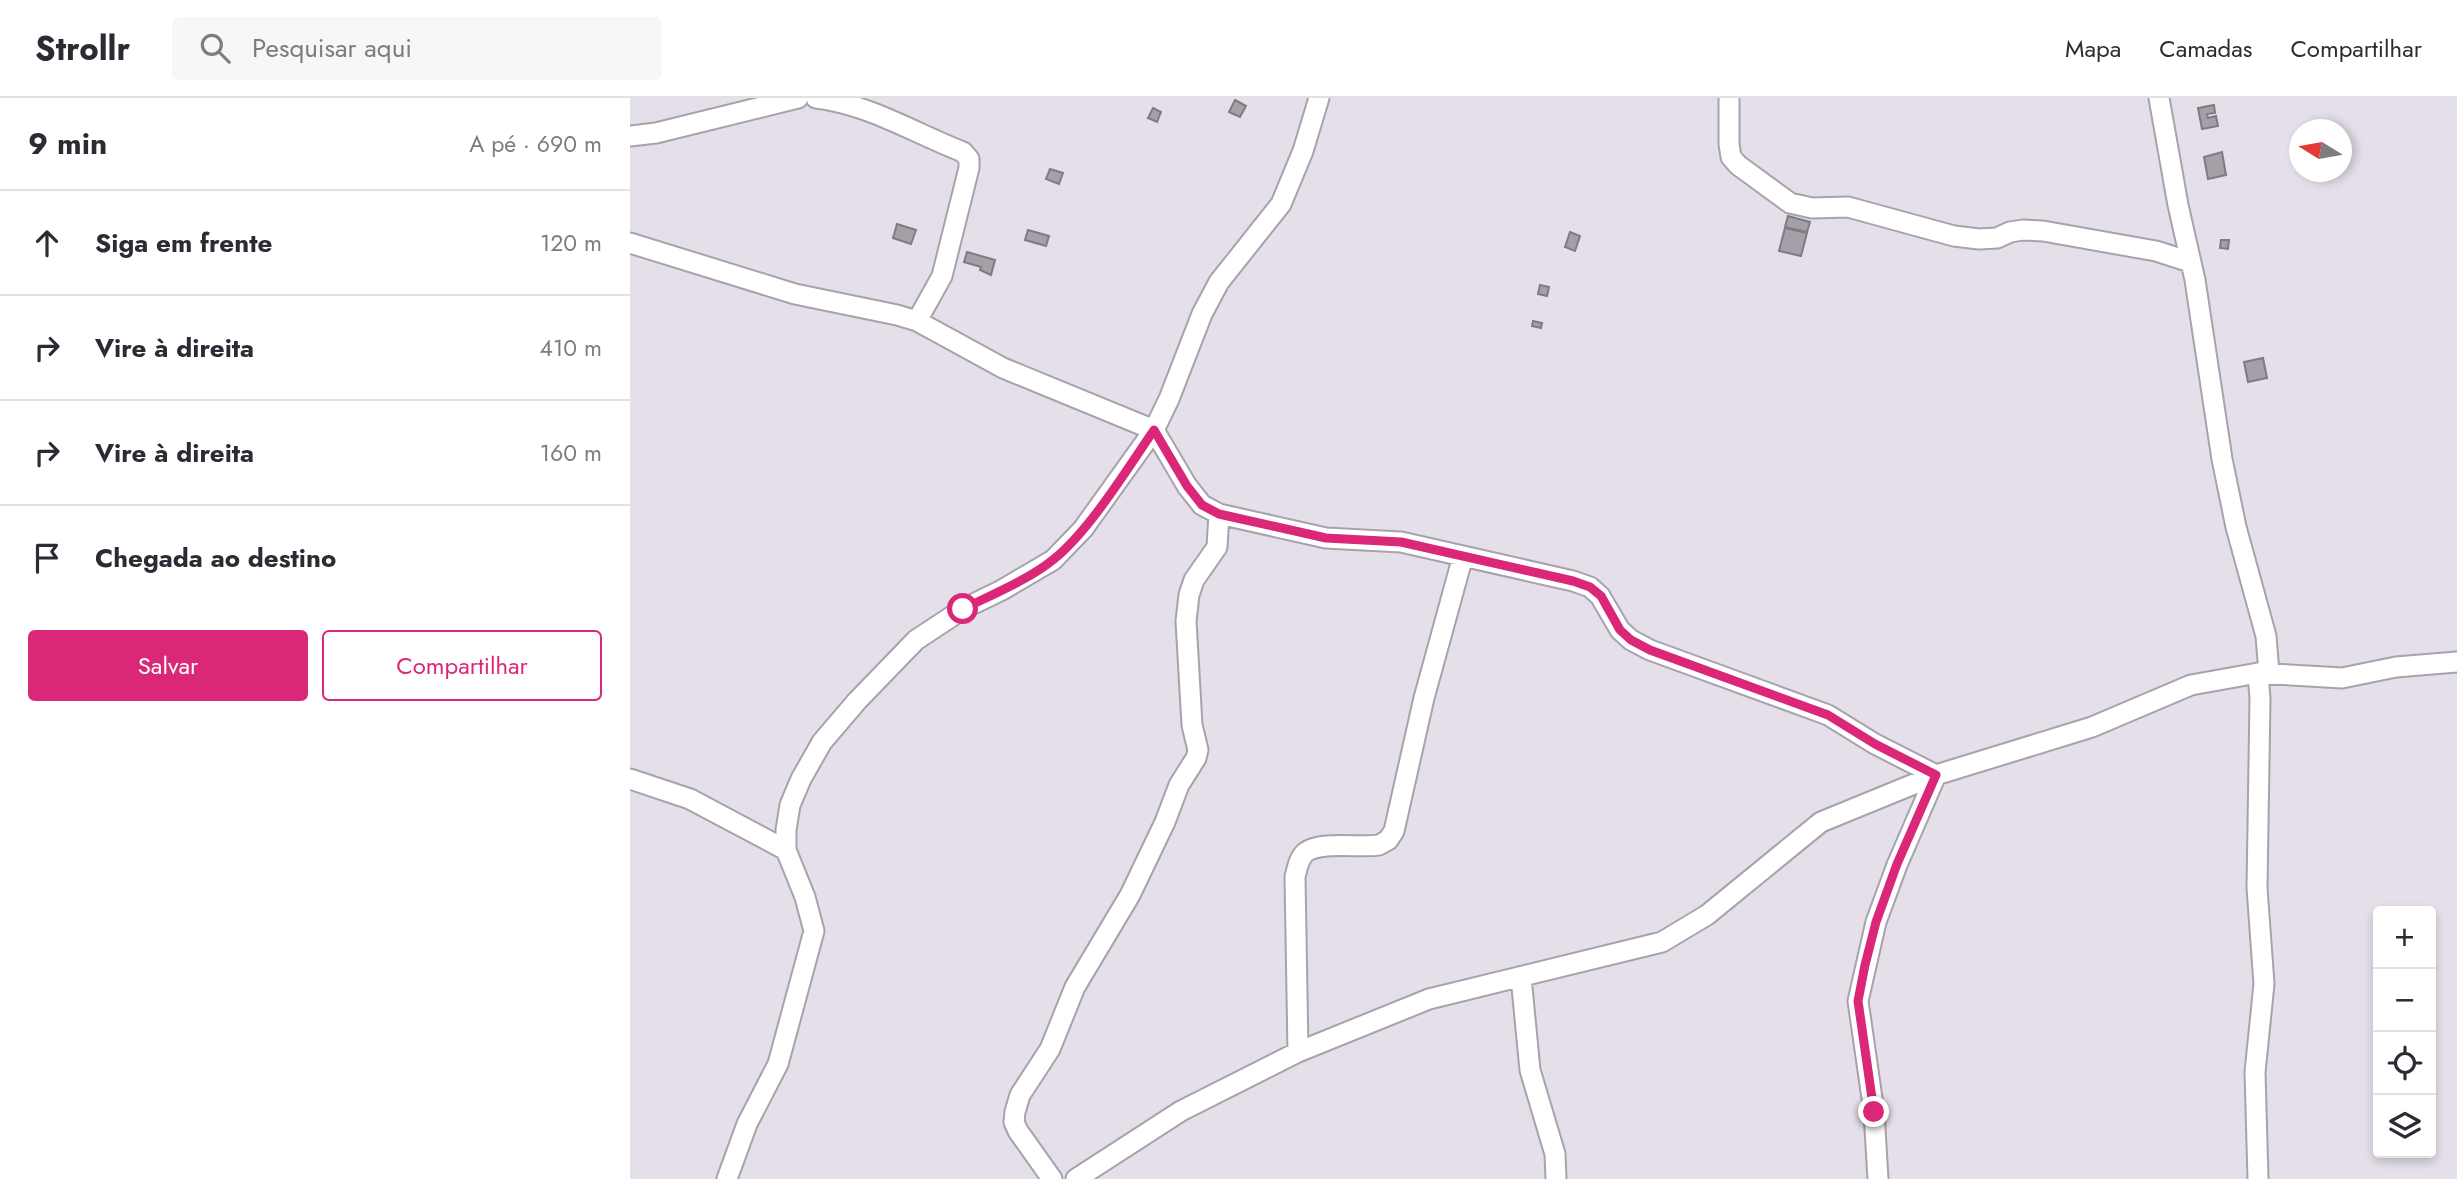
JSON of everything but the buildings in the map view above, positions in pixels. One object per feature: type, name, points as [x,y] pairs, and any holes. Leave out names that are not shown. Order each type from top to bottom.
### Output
[{"type":"street","points":[[630,136],[656,133],[798,98]]},
{"type":"street","points":[[816,98],[849,104],[871,112],[963,152],[969,159],[942,276],[917,321]]},
{"type":"street","points":[[727,1179],[747,1124],[778,1064],[814,931],[805,897],[786,850],[790,805],[801,779],[822,742],[916,640],[963,609],[1053,560],[1083,529],[1154,430],[1202,314],[1219,282],[1280,204],[1303,151],[1319,98]]},
{"type":"street","points":[[1729,98],[1728,144],[1731,157],[1790,203],[1812,208],[1848,206],[1954,236],[1979,239],[1997,238],[2023,230],[2043,232],[2156,251],[2190,262]]},
{"type":"street","points":[[2159,98],[2190,262],[2222,459],[2236,527],[2266,636],[2260,712],[2257,888],[2264,971],[2255,1072],[2258,1179]]},
{"type":"street","points":[[630,243],[795,294],[917,321],[1003,368],[1154,430],[1194,496],[1202,505],[1219,514],[1326,538],[1401,542],[1590,587],[1601,596],[1620,630],[1631,640],[1650,650],[1828,715],[1875,744],[1936,775]]},
{"type":"street","points":[[1052,1179],[1018,1131],[1014,1122],[1015,1112],[1020,1095],[1050,1049],[1075,986],[1130,895],[1165,822],[1179,785],[1196,758],[1198,750],[1192,725],[1186,621],[1194,580],[1217,547],[1219,514]]},
{"type":"street","points":[[1298,1052],[1295,877],[1298,863],[1305,852],[1318,848],[1379,845],[1388,840],[1394,831],[1423,698],[1463,556]]},
{"type":"street","points":[[1076,1179],[1181,1111],[1298,1052],[1429,999],[1661,943],[1707,915],[1821,822],[1936,775],[2092,727],[2191,685],[2263,673],[2342,678],[2396,667],[2457,662]]},
{"type":"street","points":[[1878,1179],[1874,1112],[1858,1001],[1876,922],[1897,864],[1936,775]]},
{"type":"street","points":[[630,779],[690,799],[786,850]]},
{"type":"street","points":[[1521,977],[1530,1070],[1555,1154],[1556,1179]]},
{"type":"route","points":[[963,609],[1053,560],[1083,529],[1154,430],[1187,486],[1202,505],[1219,514],[1326,538],[1401,542],[1573,581],[1590,587],[1601,596],[1620,630],[1631,640],[1650,650],[1828,715],[1875,744],[1936,775],[1897,864],[1876,922],[1858,1001],[1874,1112]]}]
